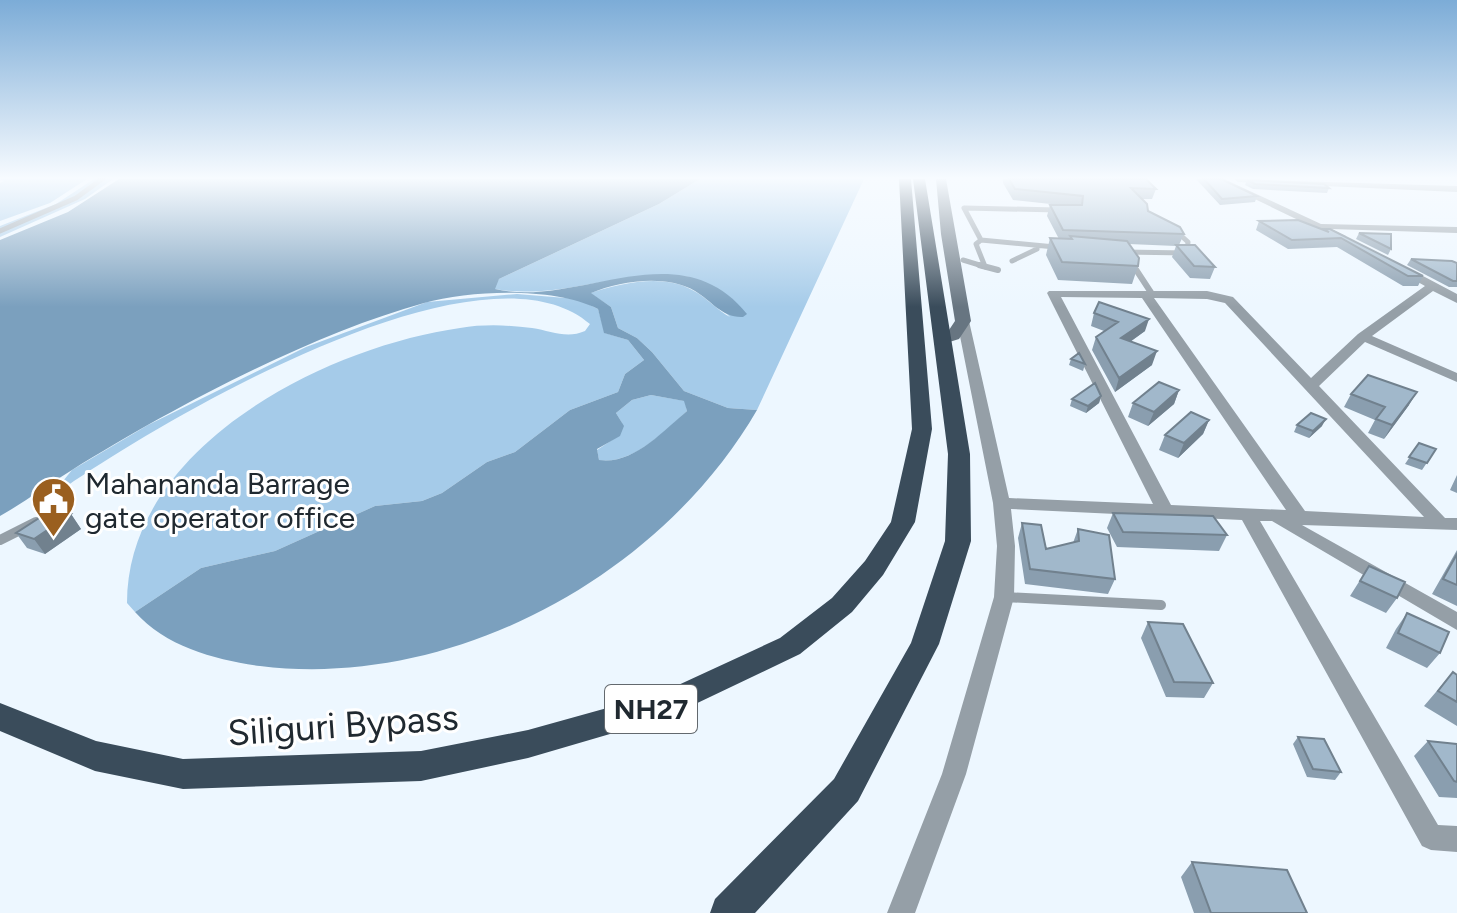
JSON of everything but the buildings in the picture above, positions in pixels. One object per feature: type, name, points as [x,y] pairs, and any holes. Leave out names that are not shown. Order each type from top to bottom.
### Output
[{"type":"highway","name":"Siliguri Bypass","points":[[0,717],[95,756],[183,774],[421,766],[528,744],[668,704],[790,646],[842,605],[874,568],[903,522],[907,509],[922,429],[908,222]]},
{"type":"highway","points":[[729,913],[846,790],[925,644],[958,541],[959,454],[925,222]]},
{"type":"main road","points":[[943,339],[953,336],[963,321],[946,222]]},
{"type":"street","points":[[1309,222],[1351,242]]},
{"type":"street","points":[[1319,226],[1457,230]]},
{"type":"street","points":[[1387,261],[1457,299]]},
{"type":"street","points":[[1311,386],[1363,337],[1432,286]]},
{"type":"street","points":[[1164,509],[1053,293],[1207,295],[1229,300],[1448,524]]},
{"type":"street","points":[[1148,294],[1301,519]]},
{"type":"street","points":[[901,913],[954,774],[1004,597],[1006,546],[1002,503],[963,321]]},
{"type":"street","points":[[1363,337],[1457,378]]},
{"type":"street","points":[[1002,503],[1448,524]]},
{"type":"street","points":[[1248,515],[1431,837],[1457,839]]},
{"type":"street","points":[[1275,518],[1457,622]]},
{"type":"lane","points":[[0,231],[22,222]]},
{"type":"lane","points":[[969,222],[981,240]]},
{"type":"lane","points":[[1118,252],[1187,253],[1187,240],[1170,228]]},
{"type":"lane","points":[[984,264],[976,244],[981,240],[1068,248]]},
{"type":"lane","points":[[1012,261],[1022,253],[1046,247]]},
{"type":"lane","points":[[1126,252],[1148,294]]},
{"type":"lane","points":[[963,260],[998,270]]},
{"type":"lane","points":[[0,540],[43,517]]},
{"type":"lane","points":[[1004,597],[1161,605]]},
{"type":"shaded area","points":[[11,222],[34,222],[0,237],[0,226]]},
{"type":"shaded area","points":[[45,222],[621,222],[499,279],[495,289],[527,292],[659,274],[690,277],[720,289],[747,314],[743,317],[729,315],[695,291],[670,282],[643,281],[591,293],[611,307],[618,328],[637,338],[652,352],[684,391],[728,408],[757,410],[716,470],[666,523],[608,570],[544,609],[476,639],[405,659],[333,669],[260,666],[226,660],[177,643],[147,624],[135,612],[201,568],[275,551],[375,506],[422,501],[442,493],[487,462],[515,452],[570,410],[618,392],[625,374],[644,360],[628,340],[604,333],[598,309],[580,302],[536,294],[489,293],[424,303],[335,333],[243,375],[111,446],[0,516],[0,240]],"holes":[[[651,395],[684,401],[687,411],[658,437],[635,452],[612,460],[599,460],[597,449],[620,436],[624,426],[616,413],[632,400]]]},
{"type":"shaded area","points":[[621,222],[844,222],[757,410],[728,408],[684,391],[652,352],[637,338],[618,328],[611,307],[590,293],[629,283],[669,282],[694,291],[730,317],[689,277],[640,276],[519,292],[495,289],[499,279]]},
{"type":"shaded area","points":[[517,294],[578,299],[598,309],[605,333],[628,340],[644,360],[625,374],[618,392],[570,410],[515,452],[487,462],[442,493],[422,501],[375,506],[275,551],[201,568],[135,612],[127,603],[136,547],[160,497],[197,452],[243,414],[295,382],[351,357],[407,339],[460,328],[505,326],[572,334],[585,331],[590,324],[540,301],[476,300],[402,317],[324,345],[246,381],[174,420],[67,486],[59,486],[72,470],[148,425],[306,347],[427,302]]},
{"type":"shaded area","points":[[651,395],[685,401],[687,411],[658,437],[635,452],[611,460],[599,460],[597,450],[612,440],[622,423],[616,413],[632,400]]},
{"type":"place","name":"Mahananda Barrage gate operator office","points":[[54,539]]}]
